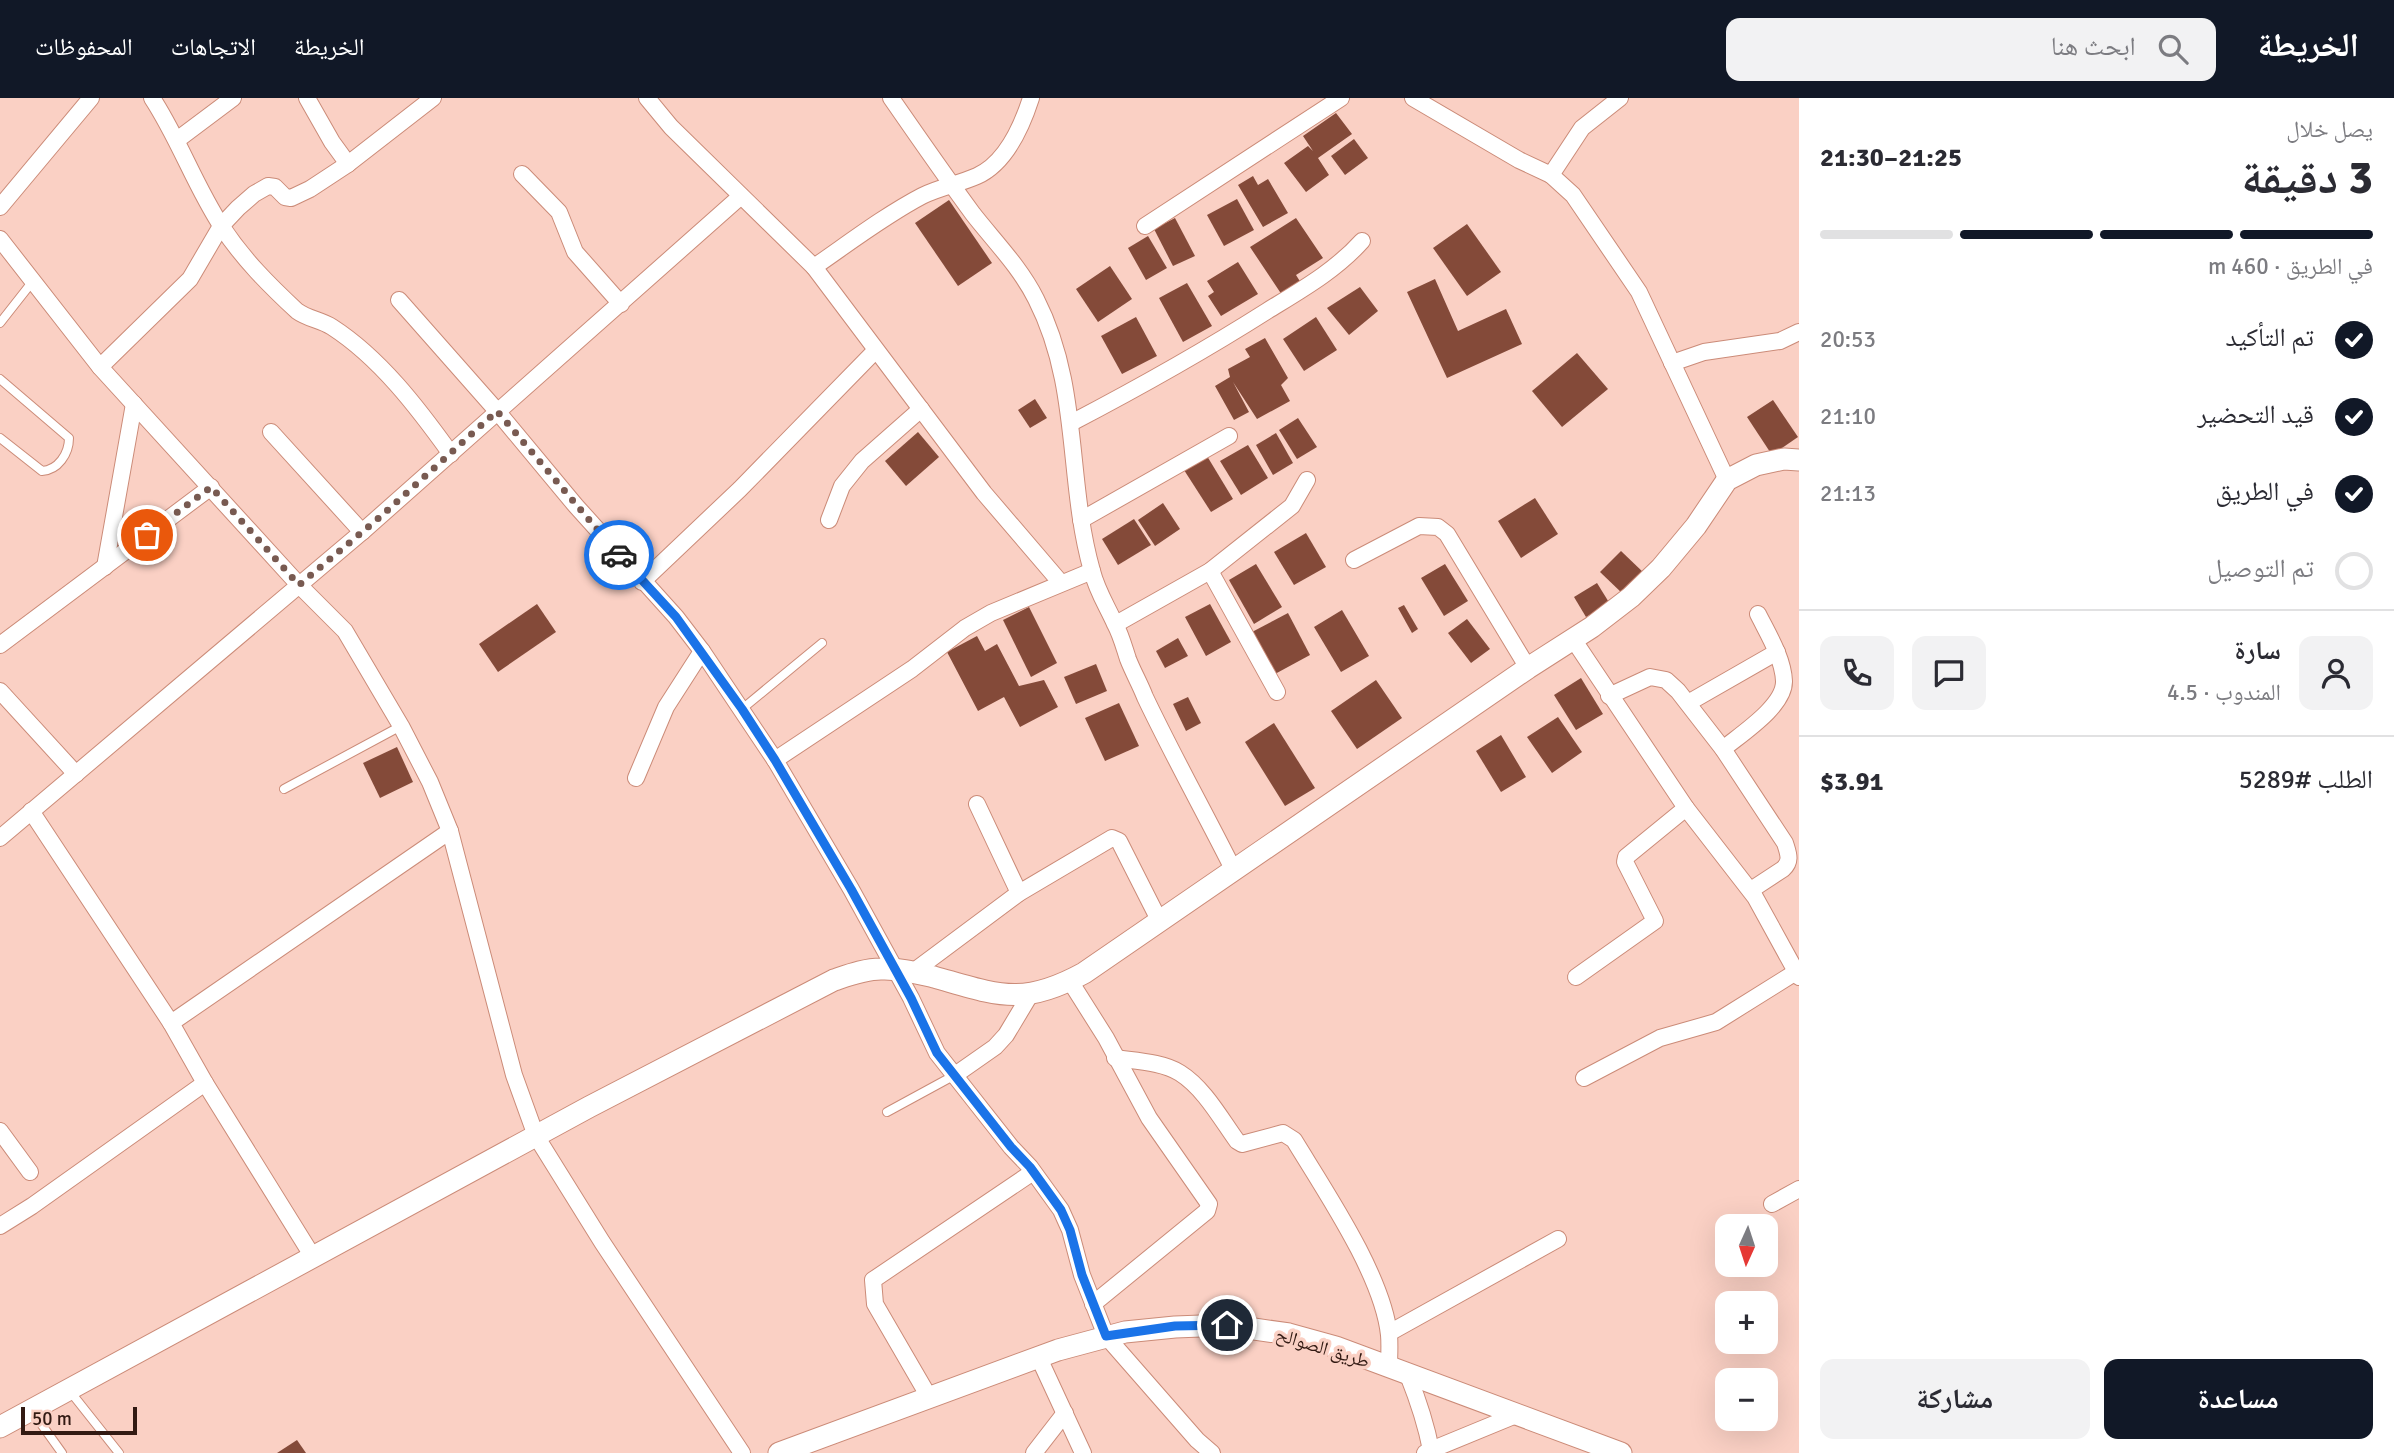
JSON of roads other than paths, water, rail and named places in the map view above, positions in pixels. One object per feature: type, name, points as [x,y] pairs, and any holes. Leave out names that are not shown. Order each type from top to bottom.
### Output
[{"type":"street","points":[[0,207],[91,98]]},
{"type":"street","points":[[152,98],[221,226],[247,263],[297,312],[330,326],[374,363],[424,417],[451,454]]},
{"type":"street","points":[[177,140],[233,98]]},
{"type":"street","points":[[307,98],[348,164]]},
{"type":"street","points":[[100,367],[190,279],[221,226],[254,194],[268,186],[275,187],[285,197],[297,196],[348,164],[433,98]]},
{"type":"street","points":[[647,98],[671,127],[814,267],[984,493],[1061,583]]},
{"type":"street","points":[[891,98],[951,184],[1017,267],[1036,298],[1060,356],[1071,423],[1081,520],[1092,571],[1103,603],[1116,624],[1147,701],[1234,871]]},
{"type":"street","points":[[814,267],[922,196],[978,176],[989,168],[1008,147],[1022,124],[1031,98]]},
{"type":"street","points":[[1145,226],[1341,98]]},
{"type":"street","points":[[1413,98],[1519,160],[1550,175],[1573,195],[1639,292],[1727,480]]},
{"type":"street","points":[[1550,175],[1582,128],[1620,98]]},
{"type":"street","points":[[522,174],[559,212],[575,252],[621,304]]},
{"type":"street","points":[[0,838],[362,533],[741,196]]},
{"type":"street","points":[[0,239],[100,367],[299,585],[345,631],[401,726],[430,782],[450,831],[500,1028],[536,1136],[602,1242],[742,1453]]},
{"type":"street","points":[[1071,423],[1146,385],[1249,323],[1326,274],[1345,260],[1362,241]]},
{"type":"street","points":[[399,300],[642,582],[676,617],[702,651],[775,760],[851,889],[903,970],[911,998],[937,1053],[1061,1210],[1106,1336],[1197,1440],[1212,1453]]},
{"type":"street","points":[[1672,363],[1704,352],[1780,341],[1799,332]]},
{"type":"street","points":[[642,582],[740,489],[875,351]]},
{"type":"street","points":[[105,567],[134,404]]},
{"type":"street","points":[[829,520],[842,486],[862,461],[921,409]]},
{"type":"street","points":[[271,432],[362,533]]},
{"type":"street","points":[[1081,520],[1229,436]]},
{"type":"street","points":[[0,1427],[536,1136],[834,980],[868,970],[903,970],[982,992],[1009,996],[1030,995],[1059,987],[1160,922],[1631,597],[1661,568],[1696,526],[1727,480],[1756,465],[1784,459],[1799,460]]},
{"type":"street","points":[[1116,624],[1210,571],[1292,506],[1307,480]]},
{"type":"street","points":[[0,645],[211,487]]},
{"type":"street","points":[[1354,560],[1419,526],[1438,527],[1447,534],[1528,668]]},
{"type":"street","points":[[775,760],[912,669],[990,612],[1092,571]]},
{"type":"street","points":[[1210,571],[1277,692]]},
{"type":"street","points":[[1723,749],[1773,708],[1784,682],[1777,652],[1758,614]]},
{"type":"street","points":[[1573,639],[1686,808],[1751,890],[1798,975],[1716,1022],[1660,1038],[1584,1078]]},
{"type":"street","points":[[636,778],[666,707],[702,651]]},
{"type":"street","points":[[1688,703],[1777,652]]},
{"type":"street","points":[[1609,696],[1650,677],[1665,680],[1678,691],[1723,749],[1785,843],[1789,858],[1783,869],[1751,890]]},
{"type":"street","points":[[0,691],[76,774]]},
{"type":"street","points":[[977,804],[1019,893]]},
{"type":"street","points":[[1576,977],[1655,921],[1625,862],[1626,857],[1686,808]]},
{"type":"street","points":[[31,811],[171,1023],[205,1083],[313,1256]]},
{"type":"street","points":[[171,1023],[450,831]]},
{"type":"street","points":[[903,970],[1019,893],[1112,838],[1119,841],[1160,922]]},
{"type":"street","points":[[1070,981],[1106,1038],[1149,1118],[1206,1198],[1209,1207],[1093,1304]]},
{"type":"street","points":[[955,1075],[995,1047],[1006,1035],[1030,995]]},
{"type":"street","points":[[1115,1058],[1163,1066],[1180,1072],[1197,1087],[1242,1144],[1283,1133],[1294,1140],[1358,1248],[1378,1294],[1398,1371],[1421,1407],[1429,1452],[1516,1415]]},
{"type":"street","points":[[0,1226],[205,1083]]},
{"type":"street","points":[[0,1131],[30,1172]]},
{"type":"street","points":[[929,1397],[875,1304],[873,1280],[1033,1172]]},
{"type":"street","points":[[1772,1204],[1799,1189]]},
{"type":"street","points":[[1389,1333],[1558,1239]]},
{"type":"street","name":"طريق الصوالح","points":[[779,1453],[929,1397],[1106,1336],[1175,1326],[1227,1325],[1289,1334],[1324,1344],[1621,1453]]},
{"type":"street","points":[[1039,1358],[1083,1453]]},
{"type":"street","points":[[1034,1453],[1065,1413]]},
{"type":"lane","points":[[0,323],[33,281]]},
{"type":"lane","points":[[0,379],[69,438],[68,450],[56,467],[50,471],[42,471],[0,438]]},
{"type":"lane","points":[[742,709],[822,643]]},
{"type":"lane","points":[[284,789],[401,726]]},
{"type":"lane","points":[[887,1112],[955,1075]]},
{"type":"lane","points":[[69,1390],[119,1453]]},
{"type":"lane","points":[[32,1411],[62,1453]]}]
